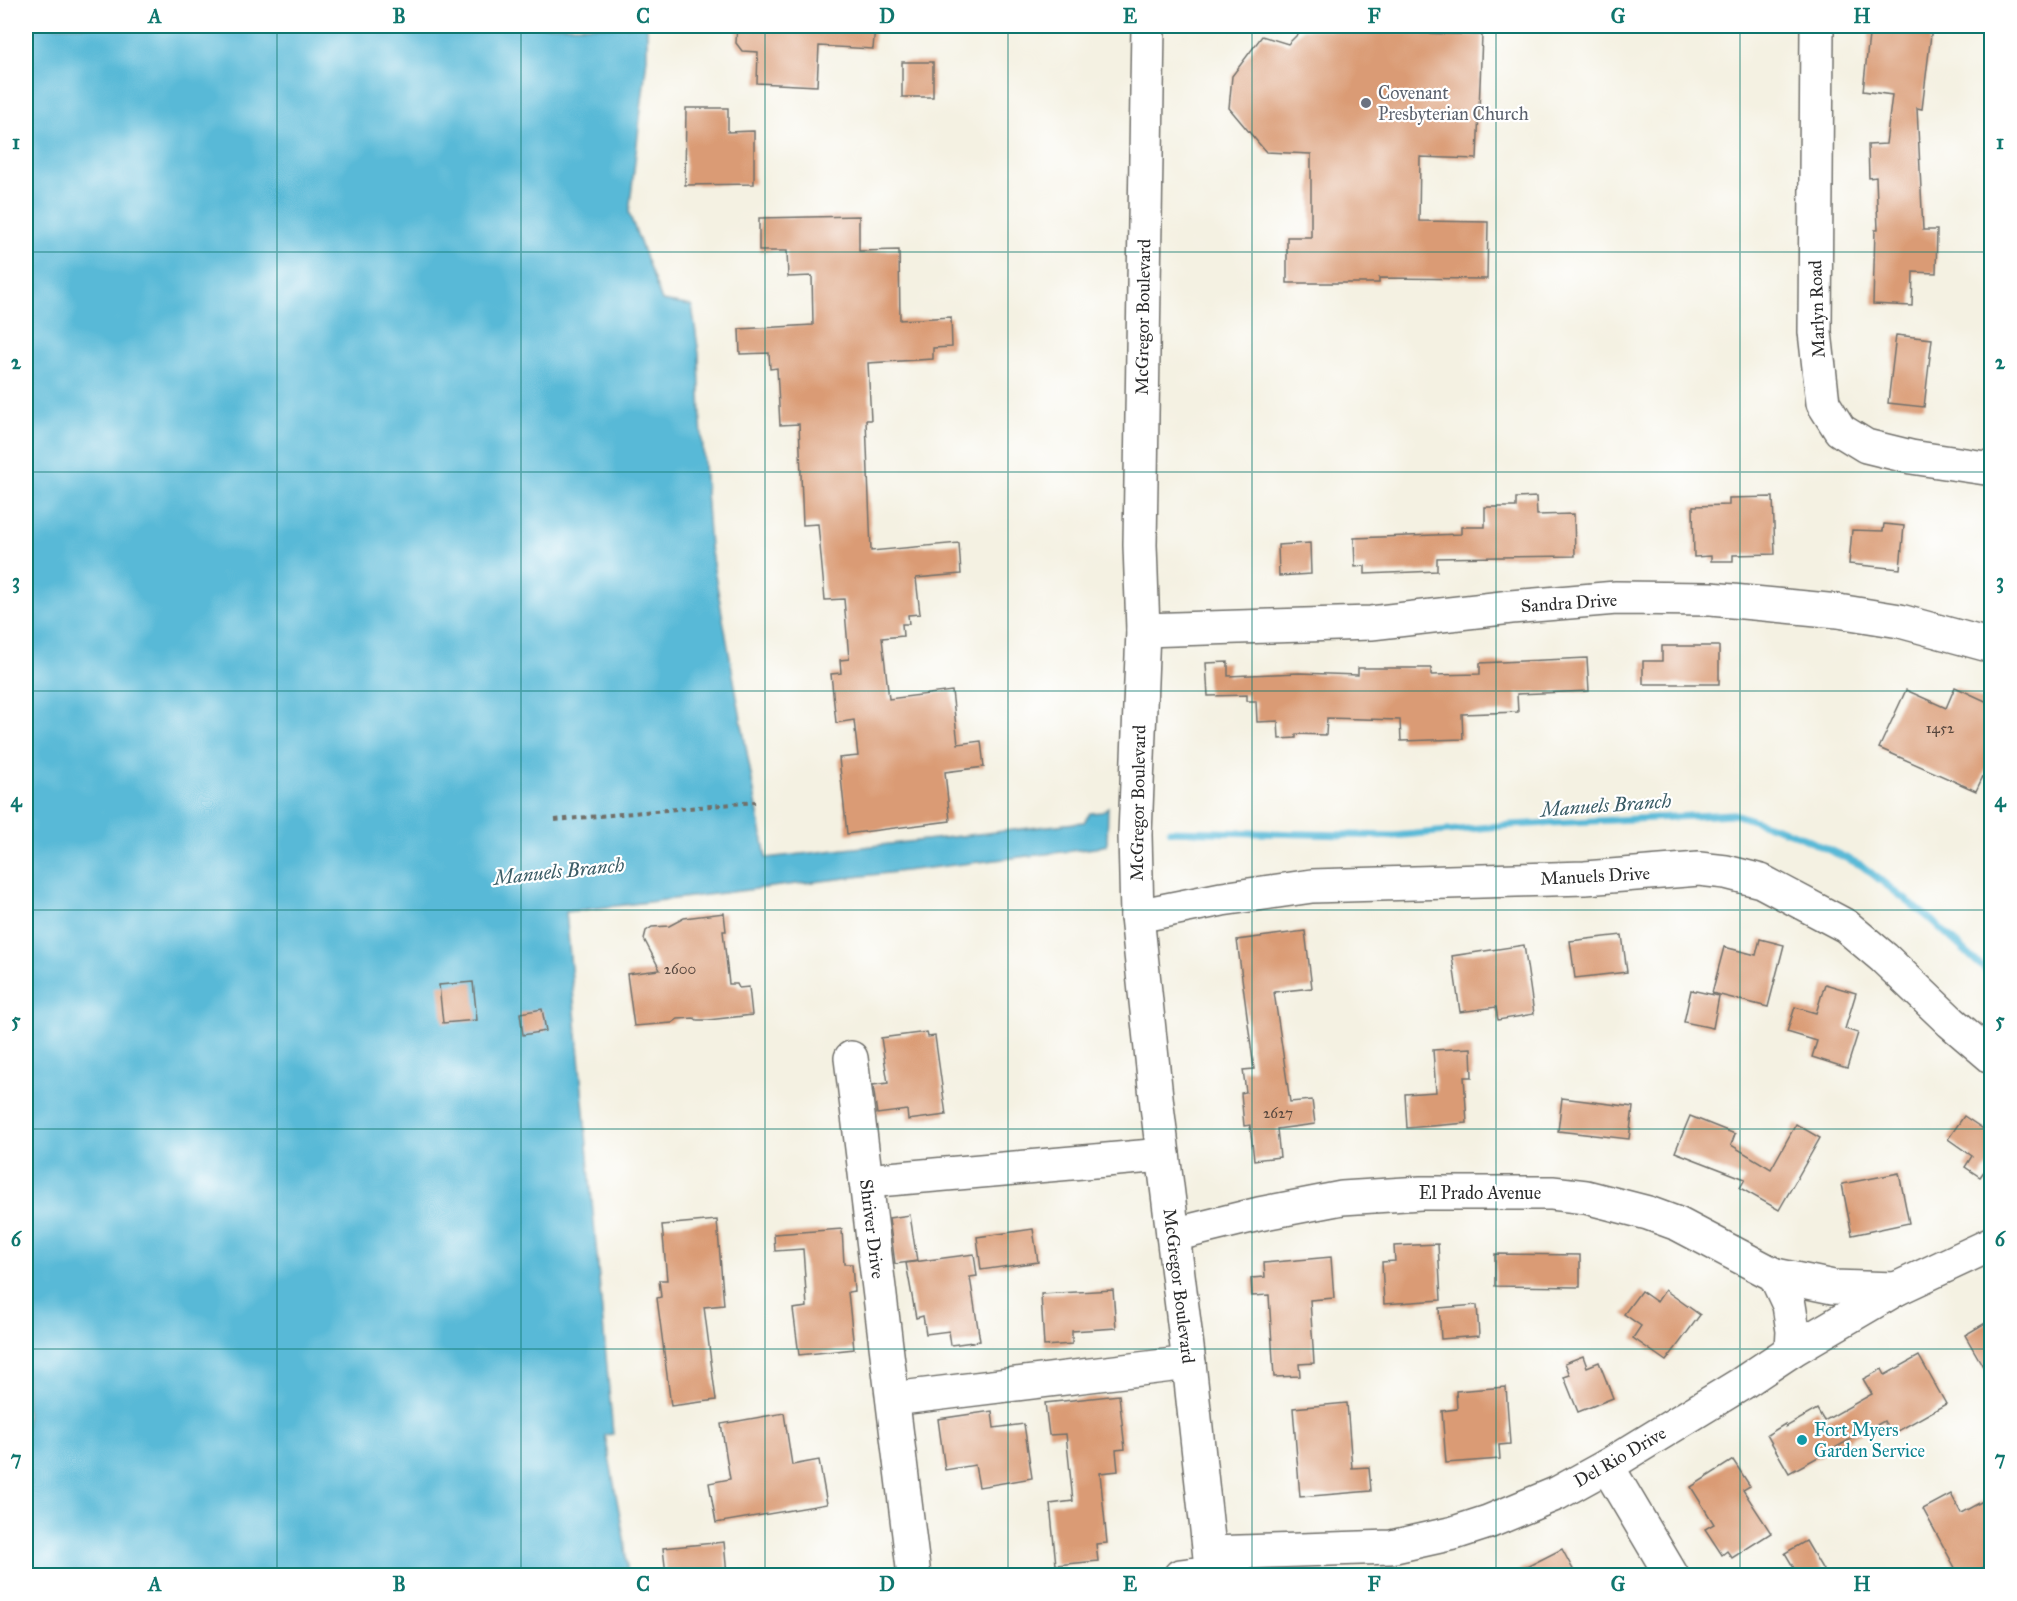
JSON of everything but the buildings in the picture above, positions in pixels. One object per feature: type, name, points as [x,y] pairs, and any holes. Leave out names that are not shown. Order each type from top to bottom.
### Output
[{"type":"street","name":"McGregor Boulevard","points":[[1148,26],[1140,545],[1143,630],[1135,835],[1137,916],[1211,1567]]},
{"type":"street","name":"Marlyn Road","points":[[1817,26],[1815,332],[1823,403],[1840,430],[1866,447],[1911,457],[1992,469]]},
{"type":"street","name":"Sandra Drive","points":[[1143,630],[1371,623],[1616,598],[1711,599],[1848,612],[1900,621],[1992,646]]},
{"type":"street","name":"Manuels Drive","points":[[1137,916],[1222,898],[1312,886],[1551,879],[1699,869],[1726,872],[1761,881],[1846,927],[1884,958],[1951,1022],[1992,1057]]},
{"type":"street","name":"Shriver Drive","points":[[851,1058],[914,1575]]},
{"type":"street","points":[[866,1181],[1163,1155]]},
{"type":"street","name":"El Prado Avenue","points":[[1173,1235],[1259,1214],[1342,1198],[1421,1193],[1552,1193],[1615,1203],[1658,1216],[1724,1246],[1775,1275],[1833,1287],[1896,1289]]},
{"type":"street","name":"Del Rio Drive","points":[[1180,1575],[1211,1567],[1391,1547],[1454,1533],[1488,1522],[1558,1493],[1607,1466],[1792,1350],[1896,1289],[1992,1244]]},
{"type":"street","points":[[1775,1275],[1789,1305],[1793,1330],[1792,1350]]},
{"type":"street","points":[[893,1399],[1189,1363]]},
{"type":"street","points":[[1607,1466],[1672,1575]]},
{"type":"path","points":[[555,820],[755,802]]},
{"type":"water","points":[[26,26],[647,26],[647,58],[629,213],[662,301],[692,306],[699,354],[701,423],[710,547],[766,858],[1084,822],[1090,813],[1102,812],[1108,807],[1107,845],[1095,848],[566,912],[613,1434],[605,1435],[624,1538],[628,1575],[26,1576]]},
{"type":"waterway","name":"Manuels Branch","points":[[1170,831],[1394,836],[1511,825],[1734,814],[1795,834],[1861,865],[1929,918],[1992,976]]},
{"type":"place","name":"Covenant Presbyterian Church","points":[[1366,103]]},
{"type":"place","name":"Fort Myers Garden Service","points":[[1802,1440]]}]
